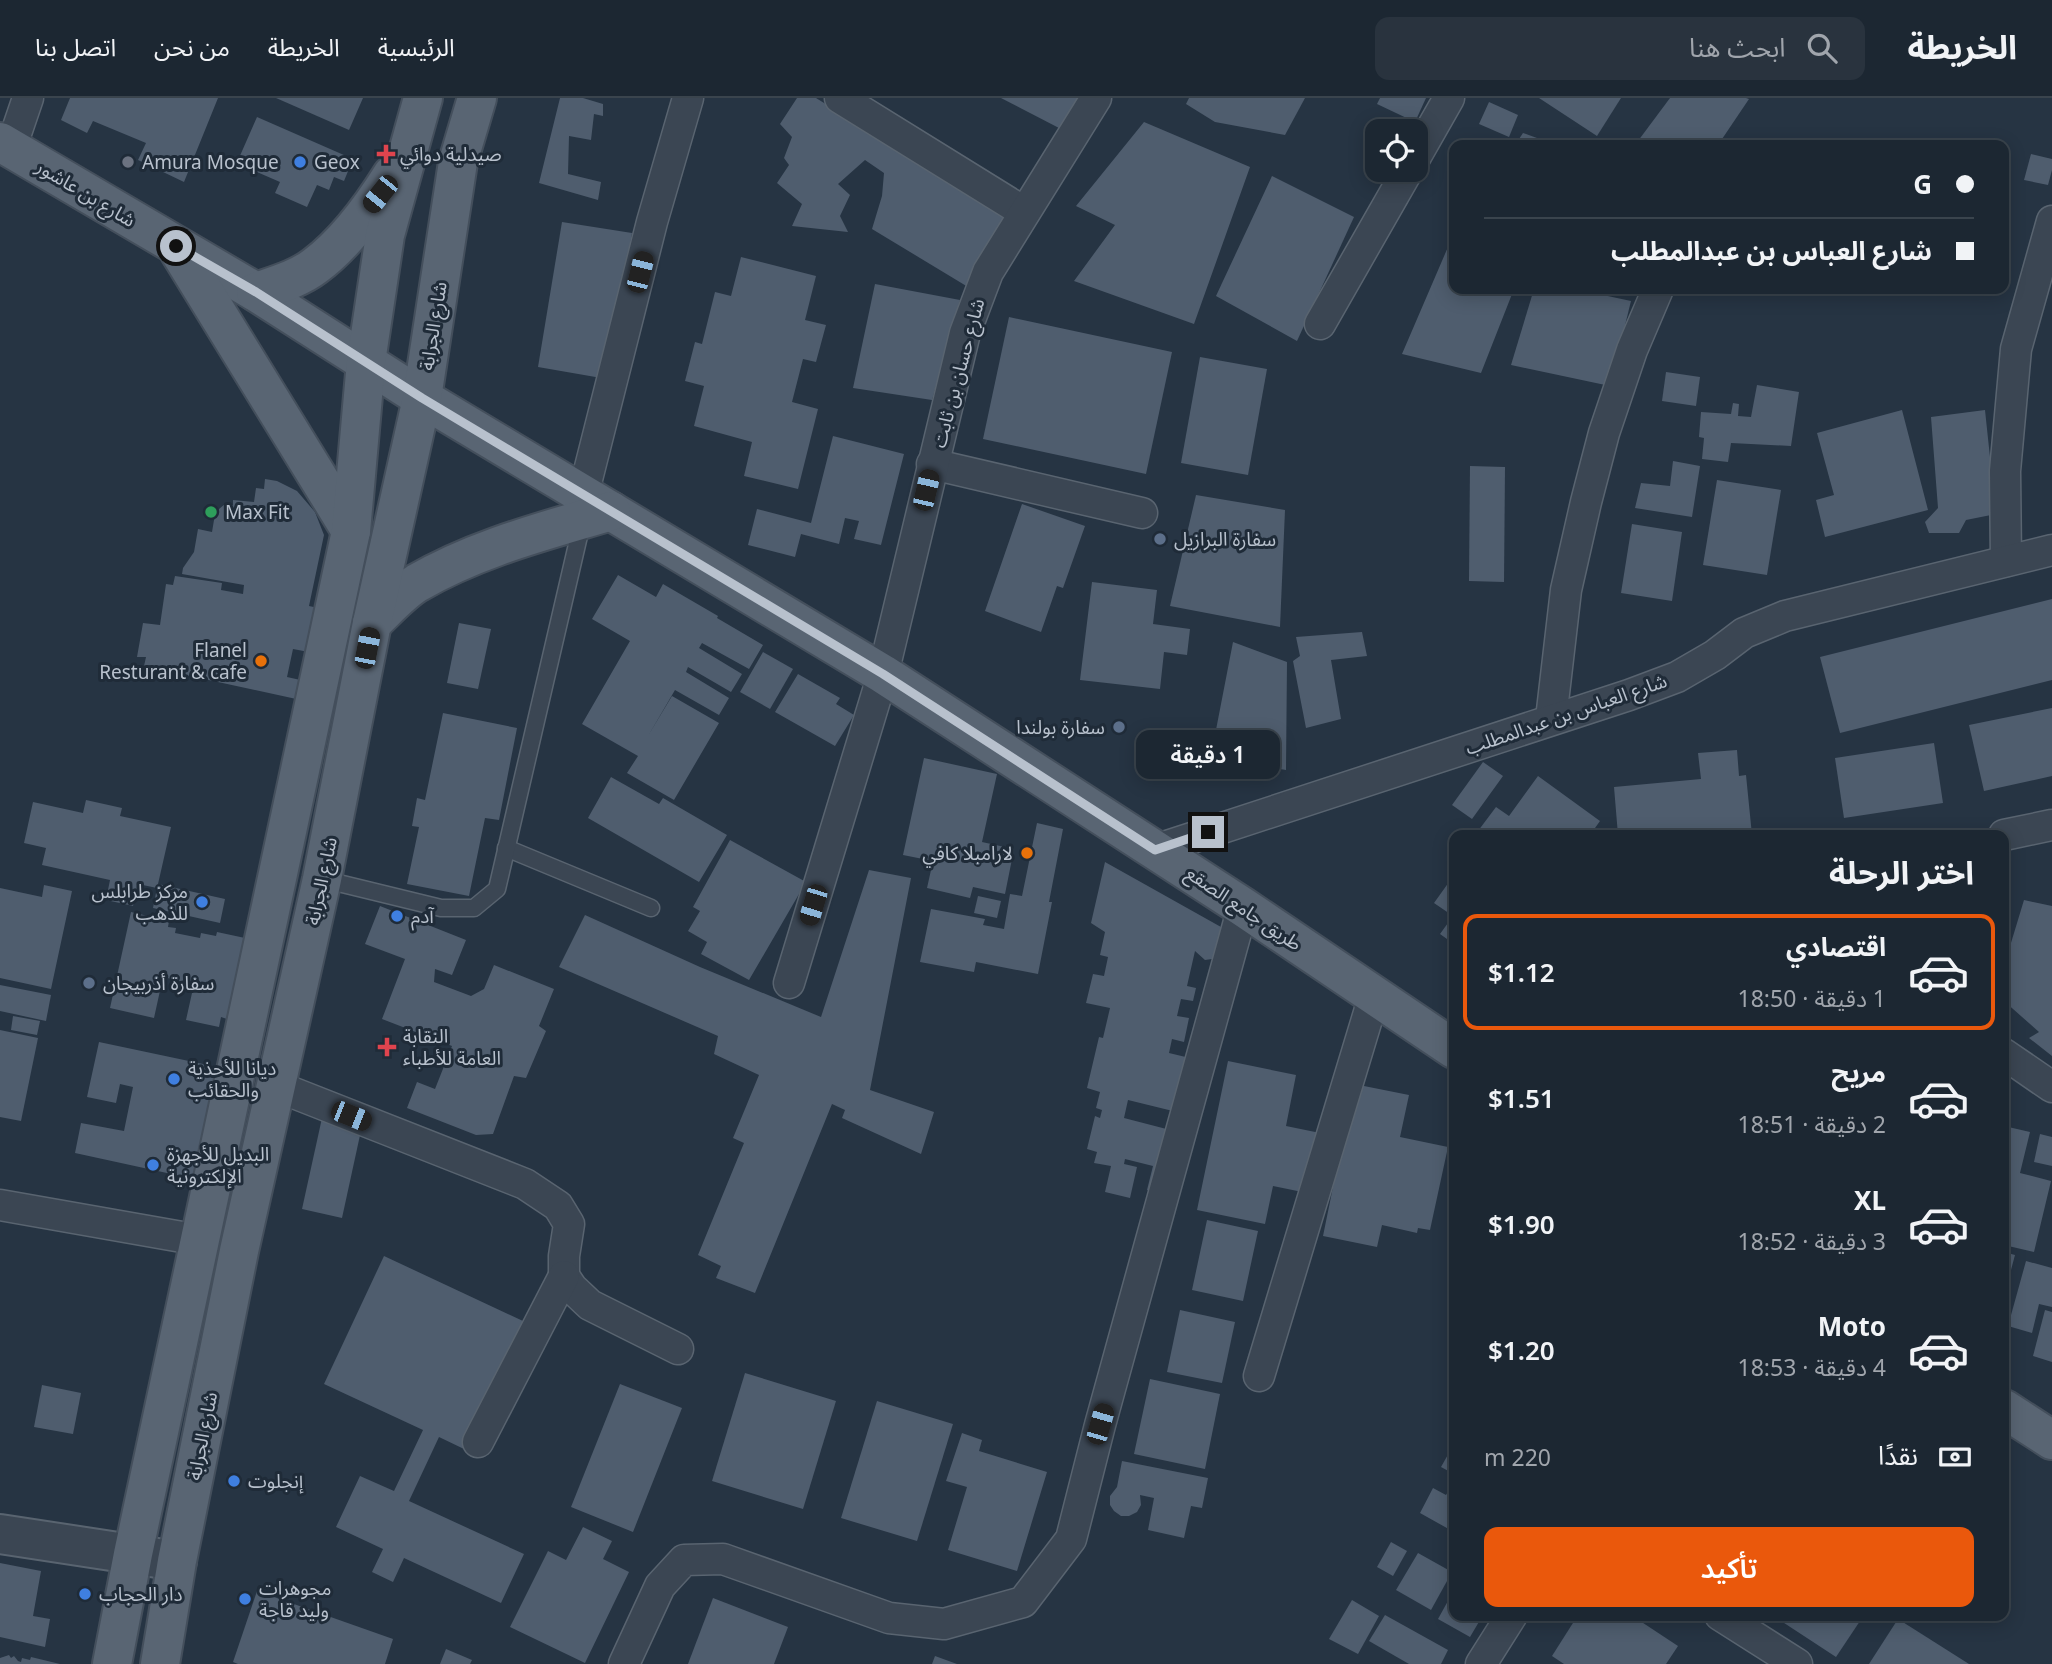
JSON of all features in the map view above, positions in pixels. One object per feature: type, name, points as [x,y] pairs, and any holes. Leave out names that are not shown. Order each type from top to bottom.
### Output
[{"type":"main road","points":[[112,1664],[199,1240],[351,531],[366,362],[385,235],[423,98]]},
{"type":"main road","name":"شارع الجرابة","points":[[160,1664],[177,1561],[239,1251],[322,879],[372,622],[422,398],[458,162],[477,98]]},
{"type":"main road","name":"شارع بن عاشور","points":[[6,145],[256,292],[422,398]]},
{"type":"main road","points":[[256,292],[288,281],[317,265],[343,240],[380,194],[408,149]]},
{"type":"main road","points":[[176,246],[351,531]]},
{"type":"main road","name":"طريق جامع الصقع","points":[[422,398],[592,509],[883,674],[1243,907],[1449,1046]]},
{"type":"main road","points":[[372,622],[415,584],[467,559],[592,509]]},
{"type":"main road","points":[[2009,1412],[2052,1440]]},
{"type":"street","points":[[6,145],[28,98]]},
{"type":"street","points":[[592,509],[652,222],[688,98]]},
{"type":"street","points":[[840,98],[1024,212]]},
{"type":"street","name":"شارع حسان بن ثابت","points":[[789,983],[883,674],[932,464],[965,333],[976,301],[988,272],[1096,98]]},
{"type":"street","points":[[1428,135],[1449,98]]},
{"type":"street","points":[[1320,324],[1401,182]]},
{"type":"street","points":[[2006,561],[2005,471],[2016,349],[2052,221]]},
{"type":"street","points":[[1551,719],[1566,590],[1586,502],[1616,397],[1656,294]]},
{"type":"street","points":[[932,464],[1142,513]]},
{"type":"street","name":"شارع العباس بن عبدالمطلب","points":[[1155,850],[1629,695],[1677,677],[1715,655],[1744,633],[1785,616],[2052,550]]},
{"type":"street","points":[[2009,834],[2052,825]]},
{"type":"street","points":[[624,1664],[660,1586],[684,1560],[723,1559],[889,1618],[944,1624],[1023,1602],[1071,1539],[1100,1424],[1243,907]]},
{"type":"street","points":[[1259,1376],[1374,996]]},
{"type":"street","points":[[2009,1057],[2052,1087]]},
{"type":"street","points":[[276,1086],[525,1184],[558,1206],[569,1224],[564,1276],[478,1442]]},
{"type":"street","points":[[0,1205],[199,1240]]},
{"type":"street","points":[[564,1276],[590,1305],[678,1349]]},
{"type":"street","points":[[0,1534],[177,1561]]},
{"type":"street","points":[[1481,1664],[1508,1621]]},
{"type":"street","points":[[1729,1621],[1797,1664]]},
{"type":"lane","points":[[322,879],[441,908],[474,908],[497,889],[592,509]]},
{"type":"lane","points":[[506,848],[651,908]]},
{"type":"building","name":"Amura Mosque","points":[[70,98],[218,98],[184,182],[138,160],[146,143],[93,121],[87,133],[61,120]]},
{"type":"building","points":[[276,98],[363,98],[349,130]]},
{"type":"building","points":[[560,98],[583,98],[603,104],[603,116],[594,114],[591,140],[569,136],[568,174],[601,182],[598,200],[539,183]]},
{"type":"building","points":[[797,98],[816,98],[1006,216],[968,287],[872,229],[882,196],[884,173],[865,160],[838,184],[850,195],[840,216],[848,232],[792,226],[802,204],[777,183],[789,165],[784,158],[792,137],[780,124]]},
{"type":"building","points":[[1001,98],[1081,98],[1059,128]]},
{"type":"building","points":[[1189,98],[1305,98],[1285,135],[1215,122],[1186,104]]},
{"type":"building","points":[[1380,98],[1426,98],[1416,119],[1409,119],[1377,104]]},
{"type":"building","points":[[1539,98],[1621,98],[1597,136]]},
{"type":"building","points":[[1670,98],[1749,99],[1721,140],[1639,140]]},
{"type":"building","points":[[1489,102],[1518,115],[1509,137],[1479,124]]},
{"type":"building","name":"Geox","points":[[257,117],[353,159],[344,181],[334,177],[329,190],[317,185],[307,207],[275,193],[280,182],[252,170],[255,165],[239,158]]},
{"type":"building","points":[[1144,122],[1250,167],[1194,324],[1074,281],[1115,225],[1076,206]]},
{"type":"building","points":[[1523,133],[1542,140],[1518,140]]},
{"type":"building","points":[[2031,154],[2052,159],[2048,185],[2024,180]]},
{"type":"building","points":[[1272,176],[1354,217],[1297,341],[1216,296]]},
{"type":"building","points":[[562,222],[632,233],[607,379],[538,367]]},
{"type":"building","points":[[1449,245],[1449,294],[1512,294],[1481,373],[1402,354]]},
{"type":"building","points":[[741,257],[816,276],[805,320],[826,325],[816,362],[803,359],[792,402],[818,409],[798,489],[744,476],[752,442],[694,426],[704,386],[685,381],[695,342],[702,344],[715,292],[731,296]]},
{"type":"building","points":[[875,284],[960,300],[932,400],[853,388]]},
{"type":"building","points":[[1532,294],[1598,294],[1631,301],[1610,386],[1511,365]]},
{"type":"building","points":[[1009,317],[1172,352],[1146,474],[983,439]]},
{"type":"building","points":[[1200,357],[1267,369],[1248,475],[1181,463]]},
{"type":"building","points":[[1666,372],[1700,377],[1696,406],[1662,401]]},
{"type":"building","points":[[1757,385],[1799,392],[1791,446],[1731,443],[1728,462],[1702,459],[1704,438],[1699,437],[1701,412],[1731,414],[1733,403],[1739,404],[1738,416],[1751,417]]},
{"type":"building","points":[[1902,410],[1928,510],[1825,537],[1816,500],[1834,495],[1817,433]]},
{"type":"building","points":[[1985,410],[1996,514],[1966,520],[1959,533],[1929,533],[1925,522],[1938,508],[1931,417]]},
{"type":"building","points":[[833,436],[904,454],[881,545],[854,539],[859,521],[845,518],[839,544],[801,534],[795,557],[748,545],[757,509],[811,523]]},
{"type":"building","points":[[1673,461],[1700,466],[1692,517],[1635,508],[1641,483],[1670,486]]},
{"type":"building","points":[[1470,466],[1505,467],[1504,582],[1469,581]]},
{"type":"building","points":[[265,479],[277,481],[297,491],[315,512],[324,535],[309,606],[323,609],[314,653],[293,649],[287,677],[314,683],[310,702],[144,666],[146,657],[137,657],[143,623],[160,625],[166,584],[173,585],[175,576],[222,583],[221,590],[243,594],[244,585],[182,574],[183,568],[194,552],[198,529],[212,532],[215,514],[225,504],[233,505],[233,500],[254,502],[256,488],[264,489]]},
{"type":"building","points":[[1717,480],[1781,490],[1767,575],[1703,565]]},
{"type":"building","points":[[1196,495],[1285,510],[1280,627],[1170,606]]},
{"type":"building","points":[[1022,504],[1085,526],[1063,588],[1057,586],[1041,632],[985,611]]},
{"type":"building","points":[[1632,524],[1682,532],[1672,601],[1621,593]]},
{"type":"building","points":[[618,575],[656,597],[663,584],[763,645],[749,669],[702,643],[699,648],[742,674],[731,692],[688,667],[686,672],[729,698],[719,715],[675,690],[648,736],[672,696],[719,723],[674,800],[627,773],[638,756],[582,724],[630,641],[592,619]]},
{"type":"building","points":[[1092,582],[1157,590],[1153,624],[1190,629],[1187,655],[1164,652],[1160,689],[1080,680]]},
{"type":"building","points":[[2052,599],[2052,680],[1840,733],[1820,657]]},
{"type":"building","points":[[459,623],[491,629],[478,689],[447,683]]},
{"type":"building","points":[[1362,632],[1367,656],[1331,660],[1341,719],[1306,728],[1293,661],[1300,656],[1296,637]]},
{"type":"building","points":[[1233,642],[1287,662],[1286,770],[1246,763],[1245,743],[1215,735]]},
{"type":"building","points":[[763,652],[793,669],[770,709],[740,692]]},
{"type":"building","points":[[798,674],[840,698],[836,704],[854,715],[835,746],[775,712]]},
{"type":"building","points":[[2052,708],[2052,776],[1984,791],[1969,725]]},
{"type":"building","points":[[443,713],[517,728],[499,820],[485,818],[469,896],[407,884],[419,827],[412,826],[417,798],[425,800]]},
{"type":"building","points":[[1934,743],[1943,803],[1844,818],[1835,758]]},
{"type":"building","points":[[1737,750],[1739,776],[1746,775],[1752,830],[1618,830],[1614,787],[1701,779],[1698,753]]},
{"type":"building","points":[[924,758],[997,774],[982,842],[1014,849],[1005,894],[973,887],[970,898],[927,888],[933,861],[903,855]]},
{"type":"building","points":[[1483,762],[1503,776],[1472,819],[1452,805]]},
{"type":"building","points":[[1538,776],[1600,821],[1594,830],[1479,830],[1496,807],[1509,816]]},
{"type":"building","points":[[611,777],[659,804],[663,798],[727,835],[699,882],[588,818]]},
{"type":"building","points":[[86,800],[122,808],[120,816],[171,827],[158,884],[225,899],[220,923],[153,908],[157,888],[138,884],[133,906],[106,900],[110,880],[42,865],[46,848],[24,843],[33,802],[83,813]]},
{"type":"building","points":[[1037,823],[1063,829],[1038,974],[976,962],[974,972],[920,962],[931,909],[985,919],[983,925],[1004,929],[1010,894],[1022,896]]},
{"type":"building","points":[[730,840],[806,882],[749,980],[701,954],[707,942],[688,931],[700,911],[693,907]]},
{"type":"building","points":[[1105,862],[1221,927],[1225,951],[1219,958],[1205,960],[1195,951],[1187,986],[1196,988],[1193,1001],[1181,999],[1177,1016],[1189,1018],[1184,1042],[1172,1039],[1169,1053],[1194,1059],[1181,1113],[1128,1100],[1124,1118],[1178,1132],[1162,1194],[1147,1190],[1153,1166],[1125,1159],[1124,1164],[1137,1167],[1130,1198],[1105,1192],[1111,1166],[1094,1163],[1097,1152],[1087,1149],[1095,1116],[1100,1118],[1102,1110],[1096,1108],[1100,1092],[1087,1088],[1099,1037],[1103,1038],[1110,1008],[1086,1003],[1093,974],[1104,976],[1108,957],[1100,955],[1105,932],[1091,923]]},
{"type":"building","points":[[869,870],[911,878],[870,1090],[934,1112],[921,1154],[842,1118],[845,1110],[832,1104],[755,1293],[716,1278],[721,1266],[698,1255],[744,1143],[733,1138],[759,1075],[714,1054],[718,1036],[559,967],[585,915],[700,967],[821,1017]]},
{"type":"building","points":[[1449,882],[1449,913],[1434,903]]},
{"type":"building","points":[[44,885],[72,891],[51,989],[0,978],[0,888],[42,897]]},
{"type":"building","points":[[978,896],[1001,901],[997,918],[974,913]]},
{"type":"building","points":[[2024,900],[2052,906],[2052,1056],[2029,1038],[2039,1032],[2009,1005],[2009,950]]},
{"type":"building","points":[[380,906],[466,940],[452,975],[435,969],[434,982],[471,996],[484,989],[494,965],[554,989],[539,1026],[546,1031],[526,1078],[514,1076],[493,1134],[476,1135],[407,1108],[417,1082],[435,1089],[452,1046],[382,1019],[405,959],[365,944]]},
{"type":"building","points":[[131,912],[169,921],[168,927],[176,928],[175,933],[200,938],[201,933],[216,936],[217,932],[245,938],[227,1019],[221,1017],[219,1027],[186,1020],[194,984],[163,977],[154,1018],[110,1008]]},
{"type":"building","points":[[1449,922],[1449,940],[1440,934]]},
{"type":"building","points":[[0,985],[51,995],[46,1021],[0,1011]]},
{"type":"building","points":[[13,1016],[40,1021],[37,1035],[11,1030]]},
{"type":"building","points":[[0,1030],[38,1038],[21,1121],[0,1117]]},
{"type":"building","points":[[99,1042],[222,1068],[199,1180],[75,1153],[81,1123],[124,1131],[133,1087],[120,1084],[116,1103],[87,1097]]},
{"type":"building","points":[[1228,1061],[1296,1075],[1286,1126],[1325,1134],[1312,1194],[1273,1186],[1265,1224],[1197,1210]]},
{"type":"building","points":[[1354,1084],[1409,1095],[1400,1137],[1448,1147],[1430,1230],[1418,1228],[1417,1233],[1382,1225],[1377,1247],[1323,1236]]},
{"type":"building","points":[[322,1118],[362,1126],[342,1218],[302,1209]]},
{"type":"building","points":[[2009,1127],[2030,1132],[2020,1173],[2051,1181],[2034,1252],[2009,1246]]},
{"type":"building","points":[[2040,1134],[2052,1137],[2052,1166],[2034,1162]]},
{"type":"building","points":[[1207,1220],[1258,1231],[1243,1301],[1192,1290]]},
{"type":"building","points":[[2009,1253],[2015,1255],[2009,1278]]},
{"type":"building","points":[[384,1256],[523,1321],[464,1449],[439,1437],[409,1501],[524,1554],[501,1603],[404,1558],[393,1582],[372,1572],[383,1549],[336,1527],[360,1476],[394,1491],[423,1430],[324,1384]]},
{"type":"building","points":[[2026,1261],[2052,1268],[2052,1307],[2039,1304],[2032,1333],[2009,1326]]},
{"type":"building","points":[[1180,1310],[1235,1322],[1222,1383],[1167,1372]]},
{"type":"building","points":[[2045,1310],[2052,1312],[2052,1362],[2033,1356]]},
{"type":"building","points":[[745,1373],[836,1401],[803,1509],[712,1481]]},
{"type":"building","points":[[1150,1379],[1220,1394],[1205,1469],[1134,1454]]},
{"type":"building","points":[[620,1384],[682,1408],[633,1532],[571,1507]]},
{"type":"building","points":[[42,1385],[81,1393],[73,1434],[34,1427]]},
{"type":"building","points":[[877,1401],[953,1424],[917,1541],[841,1518]]},
{"type":"building","points":[[962,1433],[982,1440],[979,1451],[1047,1472],[1017,1571],[948,1550],[967,1487],[946,1481]]},
{"type":"building","points":[[1449,1453],[1449,1471],[1441,1467]]},
{"type":"building","points":[[1122,1461],[1208,1478],[1202,1508],[1191,1506],[1184,1538],[1148,1530],[1154,1498],[1140,1495],[1141,1505],[1137,1512],[1129,1516],[1121,1516],[1114,1511],[1110,1505],[1110,1496],[1117,1487]]},
{"type":"building","points":[[1433,1488],[1446,1495],[1449,1490],[1449,1529],[1420,1513]]},
{"type":"building","points":[[583,1527],[612,1541],[603,1559],[629,1572],[585,1663],[510,1627],[548,1551],[566,1560]]},
{"type":"building","points":[[1391,1542],[1407,1551],[1393,1576],[1377,1567]]},
{"type":"building","points":[[1418,1553],[1449,1570],[1449,1577],[1431,1610],[1396,1590]]},
{"type":"building","points":[[0,1563],[41,1571],[33,1616],[50,1619],[45,1647],[0,1637]]},
{"type":"building","points":[[257,1591],[393,1639],[385,1664],[233,1662]]},
{"type":"building","points":[[713,1598],[788,1627],[774,1664],[688,1664]]},
{"type":"building","points":[[1449,1599],[1449,1621],[1479,1621],[1470,1637],[1438,1619]]},
{"type":"building","points":[[1352,1600],[1379,1616],[1358,1654],[1329,1639]]},
{"type":"building","points":[[1385,1615],[1448,1650],[1441,1664],[1409,1664],[1369,1641]]},
{"type":"building","points":[[1574,1621],[1640,1621],[1678,1646],[1666,1664],[1564,1664],[1552,1656]]},
{"type":"building","points":[[1781,1621],[1860,1621],[1836,1657]]},
{"type":"building","points":[[1897,1621],[1901,1621],[1969,1664],[1869,1664]]},
{"type":"building","points":[[446,1649],[472,1660],[470,1664],[440,1664]]},
{"type":"building","points":[[9,1655],[21,1662],[22,1658],[30,1660],[31,1657],[60,1664],[0,1664],[0,1658]]},
{"type":"building","points":[[935,1656],[957,1664],[932,1664]]},
{"type":"place","name":"صيدلية دوائي","points":[[386,154]]},
{"type":"place","name":"Amura Mosque","points":[[128,162]]},
{"type":"place","name":"Geox","points":[[300,162]]},
{"type":"place","name":"Max Fit","points":[[211,512]]},
{"type":"place","name":"سفارة البرازيل","points":[[1160,539]]},
{"type":"place","name":"Flanel Resturant & cafe","points":[[261,661]]},
{"type":"place","name":"سفارة بولندا","points":[[1119,727]]},
{"type":"place","name":"لارامبلا كافي","points":[[1027,853]]},
{"type":"place","name":"مركز طرابلس للذهب","points":[[202,902]]},
{"type":"place","name":"آدم","points":[[397,916]]},
{"type":"place","name":"سفارة أذربيجان","points":[[89,983]]},
{"type":"place","name":"النقابة العامة للأطباء","points":[[387,1047]]},
{"type":"place","name":"ديانا للأحذية والحقائب","points":[[174,1079]]},
{"type":"place","name":"البديل للأجهزة الإلكترونية","points":[[153,1165]]},
{"type":"place","name":"إنجلوت","points":[[234,1481]]},
{"type":"place","name":"دار الحجاب","points":[[85,1594]]},
{"type":"place","name":"مجوهرات وليد قاجة","points":[[245,1599]]},
{"type":"route","points":[[176,246],[256,292],[422,398],[883,674],[1155,850],[1208,832]]}]
